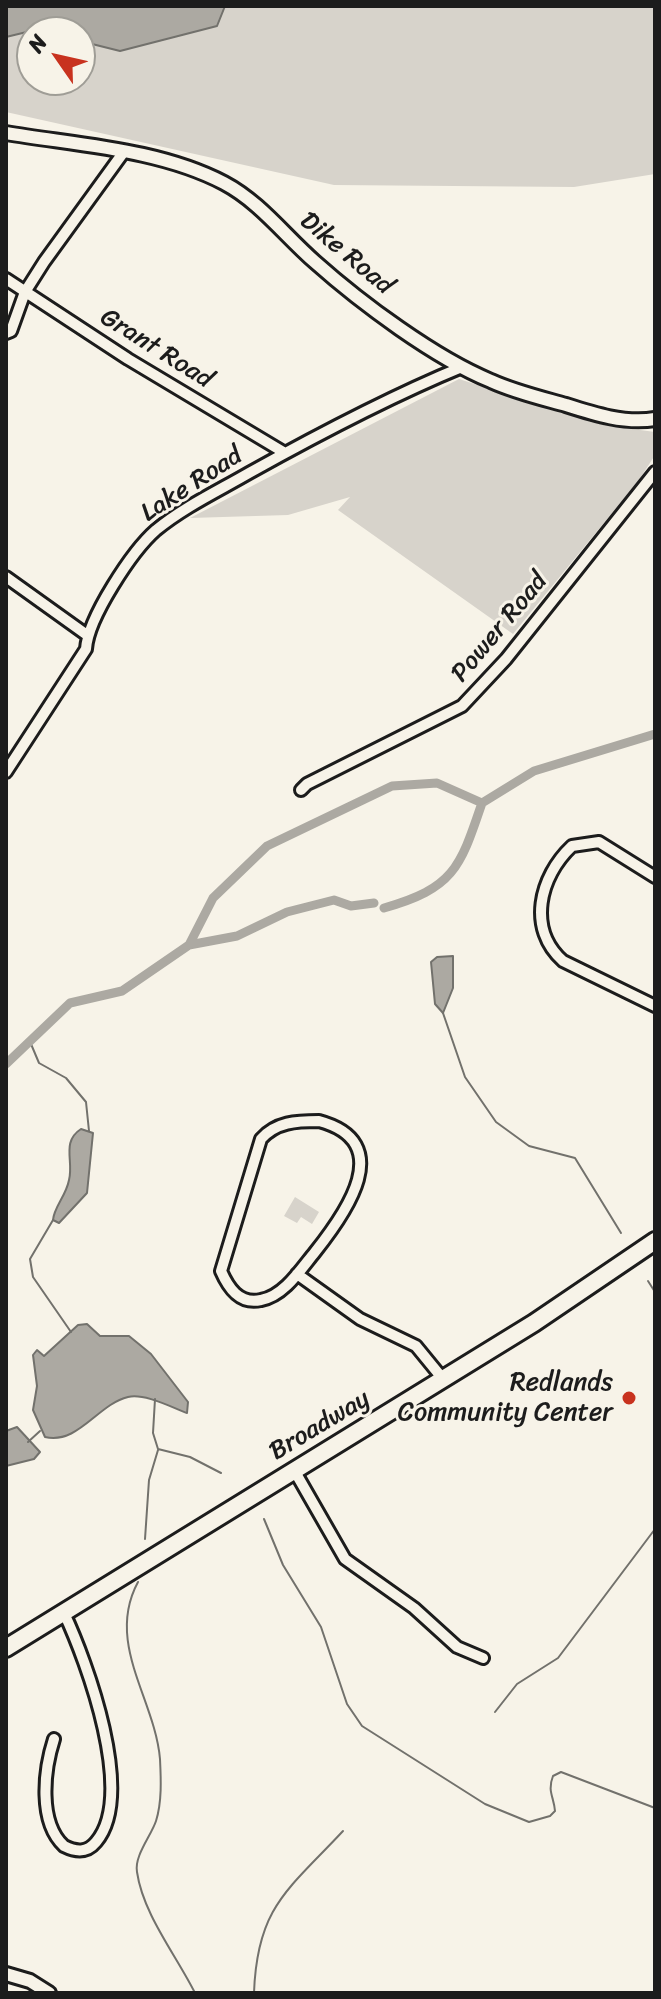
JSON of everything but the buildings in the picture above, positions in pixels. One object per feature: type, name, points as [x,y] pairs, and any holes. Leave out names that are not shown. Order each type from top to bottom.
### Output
[{"type":"main road","name":"Broadway","points":[[6,1648],[598,1282],[655,1241]]},
{"type":"main road","points":[[6,1662],[46,1624]]},
{"type":"street","name":"Dike Road","points":[[6,133],[123,153],[191,169],[236,189],[329,274],[462,367],[509,388],[589,412],[633,421],[655,419]]},
{"type":"street","points":[[6,333],[16,320],[25,292],[123,153]]},
{"type":"street","name":"Grant Road","points":[[6,279],[285,453]]},
{"type":"street","name":"Lake Road","points":[[6,772],[86,649],[87,635],[105,602],[156,530],[191,506],[285,453],[405,391],[462,367]]},
{"type":"street","name":"Power Road","points":[[301,790],[307,784],[462,706],[506,659],[655,472]]},
{"type":"street","points":[[6,577],[87,635]]},
{"type":"street","points":[[655,877],[599,842],[572,846],[548,874],[542,902],[544,938],[563,961],[655,1006]]},
{"type":"street","points":[[319,1121],[338,1128],[353,1140],[361,1160],[359,1181],[339,1221],[297,1274],[276,1294],[261,1301],[241,1298],[229,1289],[221,1271],[261,1139],[270,1128],[279,1125],[319,1121]]},
{"type":"street","points":[[297,1274],[319,1293],[360,1319],[416,1346],[443,1379]]},
{"type":"street","points":[[294,1470],[345,1559],[414,1608],[457,1647],[483,1658]]},
{"type":"street","points":[[54,1739],[47,1773],[48,1821],[64,1846],[83,1851],[93,1846],[107,1823],[110,1801],[108,1757],[82,1651],[64,1613]]},
{"type":"street","points":[[6,1974],[30,1981],[49,1993]]},
{"type":"shaded area","points":[[6,6],[225,6],[217,26],[120,51],[96,45],[96,16],[16,16],[16,35],[6,37]]},
{"type":"shaded area","points":[[225,6],[655,6],[655,174],[574,187],[334,185],[6,112],[6,37],[16,35],[16,96],[96,96],[96,45],[120,51],[217,26]]},
{"type":"shaded area","points":[[459,379],[603,425],[655,432],[655,455],[639,480],[513,634],[338,510],[350,497],[288,515],[190,518]]},
{"type":"shaded area","points":[[453,956],[453,988],[443,1013],[435,1004],[431,962],[437,957]]},
{"type":"shaded area","points":[[81,1129],[93,1133],[87,1193],[59,1223],[53,1220],[69,1180],[71,1140]]},
{"type":"shaded area","points":[[295,1197],[319,1212],[312,1224],[301,1217],[297,1223],[284,1216]]},
{"type":"shaded area","points":[[87,1324],[100,1336],[129,1336],[151,1354],[188,1402],[187,1413],[149,1399],[128,1397],[107,1407],[68,1435],[45,1437],[33,1410],[37,1386],[33,1355],[37,1350],[44,1356],[78,1325]]},
{"type":"shaded area","points":[[17,1427],[40,1452],[34,1459],[6,1466],[6,1431]]},
{"type":"waterway","points":[[384,908],[426,892],[451,872],[460,860],[482,803],[534,771],[655,734]]},
{"type":"waterway","points":[[6,1064],[70,1003],[122,991],[189,945],[213,898],[267,846],[392,786],[437,783],[482,803]]},
{"type":"waterway","points":[[189,945],[237,936],[287,912],[334,900],[351,906],[374,903]]},
{"type":"waterway","points":[[443,1013],[465,1077],[496,1122],[529,1146],[575,1158],[621,1233]]},
{"type":"waterway","points":[[31,1044],[39,1063],[66,1078],[86,1102],[89,1131]]},
{"type":"waterway","points":[[53,1220],[30,1259],[33,1277],[71,1332]]},
{"type":"waterway","points":[[648,1281],[655,1292]]},
{"type":"waterway","points":[[155,1399],[153,1433],[158,1449],[190,1457],[221,1473]]},
{"type":"waterway","points":[[28,1442],[40,1431]]},
{"type":"waterway","points":[[145,1539],[149,1480],[158,1450]]},
{"type":"waterway","points":[[264,1519],[283,1565],[321,1627],[347,1704],[362,1726],[485,1804],[529,1822],[550,1816],[555,1811],[551,1781],[561,1772],[655,1808]]},
{"type":"waterway","points":[[495,1712],[517,1684],[558,1658],[655,1529]]},
{"type":"waterway","points":[[138,1582],[129,1605],[129,1649],[156,1737],[161,1782],[158,1814],[138,1859],[137,1872],[153,1919],[195,1993]]},
{"type":"waterway","points":[[254,1993],[256,1964],[269,1920],[291,1886],[343,1831]]},
{"type":"place","name":"Redlands Community Center","points":[[629,1398]]}]
